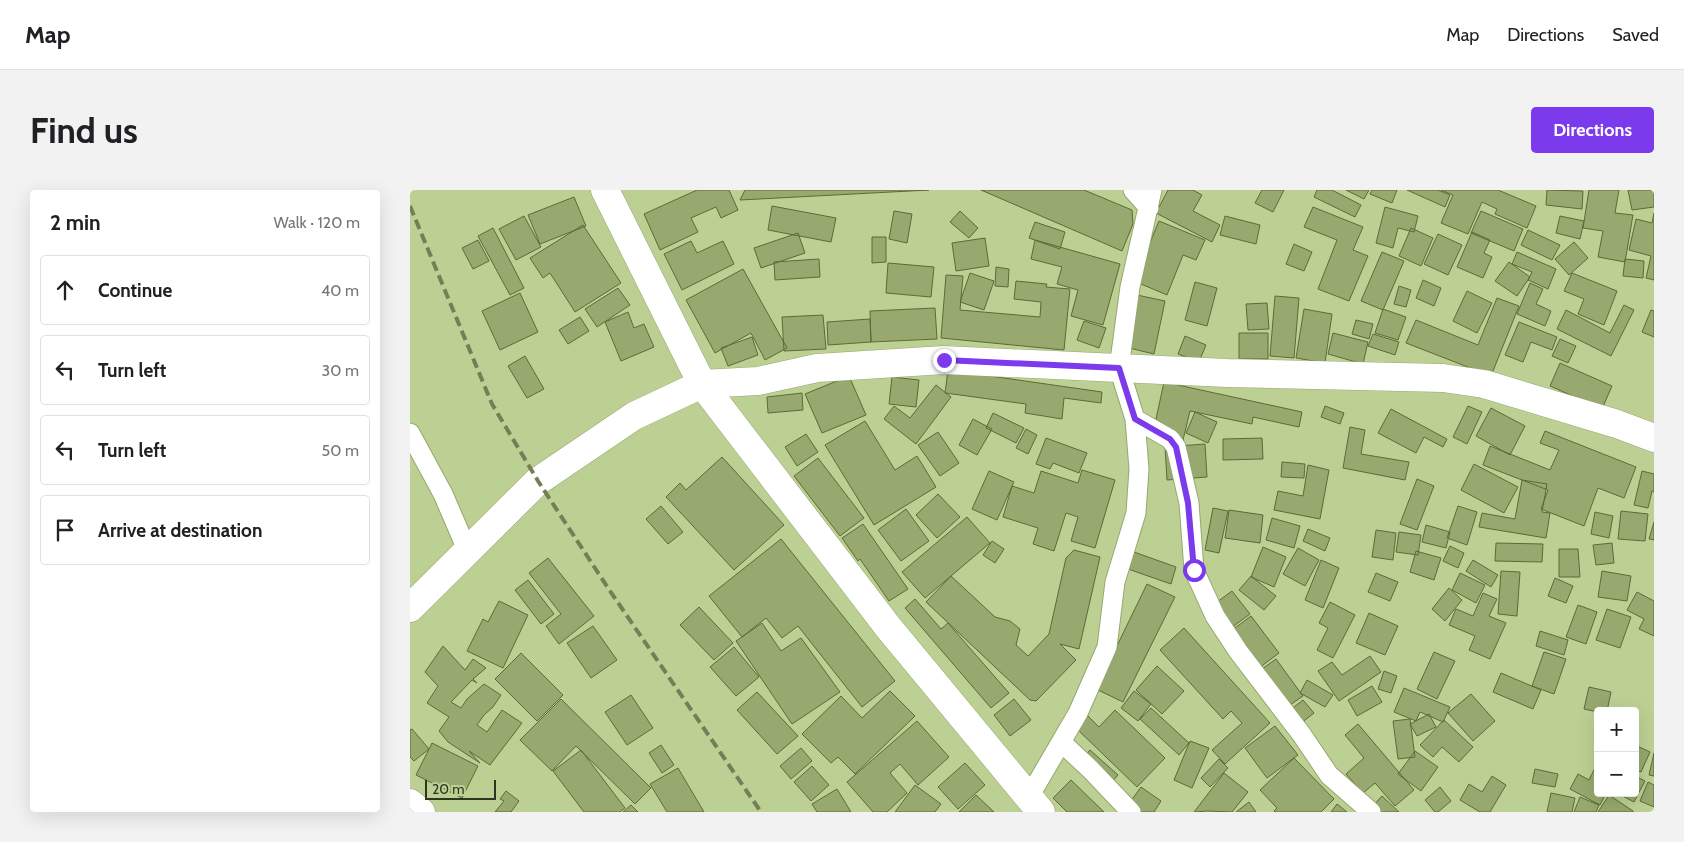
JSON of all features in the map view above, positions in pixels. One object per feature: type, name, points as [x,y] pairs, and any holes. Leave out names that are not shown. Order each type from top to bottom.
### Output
[{"type":"street","points":[[605,190],[702,384],[888,627],[1035,804],[1061,742],[1078,713],[1107,647],[1115,582],[1136,513],[1139,469],[1135,419],[1119,368],[1130,286],[1151,199],[1133,190]]},
{"type":"street","points":[[410,608],[538,481],[634,416],[702,384],[758,381],[817,368],[934,361],[1334,377],[1443,378],[1484,384],[1617,424],[1654,438]]},
{"type":"street","points":[[1135,419],[1170,439],[1176,447],[1188,503],[1194,570],[1215,616],[1238,651],[1330,775],[1371,812]]},
{"type":"street","points":[[410,433],[443,494],[468,552]]},
{"type":"street","points":[[1061,742],[1131,812]]},
{"type":"street","points":[[410,803],[421,812]]},
{"type":"building","points":[[697,190],[729,190],[738,210],[721,218],[716,207],[691,218],[698,232],[660,250],[644,214]]},
{"type":"building","points":[[745,190],[929,190],[740,200]]},
{"type":"building","points":[[981,190],[1084,190],[1132,210],[1133,224],[1122,251]]},
{"type":"building","points":[[1168,190],[1193,190],[1202,195],[1193,211],[1220,225],[1212,242],[1156,213]]},
{"type":"building","points":[[1262,190],[1284,190],[1273,212],[1255,203]]},
{"type":"building","points":[[1317,190],[1332,190],[1361,205],[1355,217],[1314,197]]},
{"type":"building","points":[[1346,190],[1369,190],[1364,199]]},
{"type":"building","points":[[1372,190],[1397,190],[1392,203],[1370,194]]},
{"type":"building","points":[[1407,190],[1438,190],[1450,195],[1445,207]]},
{"type":"building","points":[[1441,190],[1498,190],[1536,206],[1527,228],[1495,214],[1497,209],[1482,202],[1468,234],[1441,223],[1453,195]]},
{"type":"building","points":[[1547,190],[1583,191],[1582,209],[1546,205]]},
{"type":"building","points":[[1589,190],[1619,190],[1615,213],[1633,215],[1625,262],[1598,257],[1603,231],[1583,228]]},
{"type":"building","points":[[1628,190],[1654,190],[1654,207],[1632,210]]},
{"type":"building","points":[[574,197],[586,226],[540,244],[528,215]]},
{"type":"building","points":[[772,206],[836,218],[831,242],[768,230]]},
{"type":"building","points":[[1313,207],[1363,227],[1353,250],[1368,256],[1349,301],[1318,289],[1337,240],[1304,227]]},
{"type":"building","points":[[1385,207],[1418,216],[1414,232],[1398,228],[1393,248],[1376,243]]},
{"type":"building","points":[[894,211],[912,214],[907,243],[889,239]]},
{"type":"building","points":[[960,211],[978,228],[969,238],[950,222]]},
{"type":"building","points":[[1481,211],[1523,229],[1514,251],[1471,233]]},
{"type":"building","points":[[1654,213],[1654,280],[1646,278],[1651,256],[1629,250],[1636,219],[1652,223]]},
{"type":"building","points":[[524,216],[541,247],[516,260],[499,229]]},
{"type":"building","points":[[1225,216],[1260,225],[1256,244],[1220,235]]},
{"type":"building","points":[[1560,216],[1584,221],[1580,239],[1556,233]]},
{"type":"building","points":[[1159,221],[1205,240],[1196,260],[1183,255],[1167,295],[1134,281]]},
{"type":"building","points":[[1035,222],[1065,232],[1060,249],[1029,238]]},
{"type":"building","points":[[583,225],[621,283],[575,312],[550,273],[543,278],[530,258]]},
{"type":"building","points":[[493,228],[524,288],[510,295],[478,236]]},
{"type":"building","points":[[1411,228],[1433,238],[1421,266],[1399,256]]},
{"type":"building","points":[[1528,230],[1560,245],[1552,260],[1521,245]]},
{"type":"building","points":[[1472,232],[1490,240],[1484,253],[1492,257],[1483,278],[1457,267]]},
{"type":"building","points":[[798,233],[805,253],[761,268],[754,248]]},
{"type":"building","points":[[1438,234],[1462,245],[1448,275],[1424,264]]},
{"type":"building","points":[[872,237],[886,237],[886,262],[872,263]]},
{"type":"building","points":[[985,238],[989,266],[956,271],[952,243]]},
{"type":"building","points":[[478,240],[489,261],[473,269],[462,248]]},
{"type":"building","points":[[1035,240],[1120,264],[1103,325],[1071,316],[1078,290],[1057,284],[1062,267],[1031,259]]},
{"type":"building","points":[[691,241],[697,253],[723,241],[734,264],[682,290],[664,254]]},
{"type":"building","points":[[1574,242],[1588,258],[1569,275],[1555,259]]},
{"type":"building","points":[[1294,244],[1312,252],[1304,271],[1286,264]]},
{"type":"building","points":[[1382,252],[1404,261],[1383,310],[1361,301]]},
{"type":"building","points":[[1517,252],[1556,269],[1548,289],[1528,280],[1532,272],[1512,264]]},
{"type":"building","points":[[819,259],[820,277],[775,280],[774,262]]},
{"type":"building","points":[[1625,259],[1644,261],[1643,278],[1623,276]]},
{"type":"building","points":[[1509,262],[1530,277],[1517,296],[1495,281]]},
{"type":"building","points":[[888,263],[934,267],[931,297],[886,293]]},
{"type":"building","points":[[996,267],[1009,269],[1008,287],[995,286]]},
{"type":"building","points":[[743,269],[787,348],[765,360],[751,333],[715,353],[686,300]]},
{"type":"building","points":[[970,273],[994,281],[984,310],[960,302]]},
{"type":"building","points":[[1572,273],[1617,291],[1604,325],[1578,314],[1584,299],[1564,291]]},
{"type":"building","points":[[946,275],[963,276],[960,310],[1040,317],[1041,302],[1014,299],[1016,281],[1047,284],[1046,287],[1070,289],[1064,350],[941,338]]},
{"type":"building","points":[[1423,280],[1441,288],[1434,306],[1416,298]]},
{"type":"building","points":[[1195,282],[1217,288],[1207,326],[1185,320]]},
{"type":"building","points":[[1530,283],[1543,289],[1536,304],[1551,311],[1545,326],[1517,314]]},
{"type":"building","points":[[1399,286],[1411,290],[1406,307],[1394,304]]},
{"type":"building","points":[[618,288],[630,305],[597,327],[585,309]]},
{"type":"building","points":[[1467,291],[1492,303],[1477,333],[1453,321]]},
{"type":"building","points":[[520,293],[538,332],[500,350],[482,311]]},
{"type":"building","points":[[1137,295],[1165,301],[1154,354],[1125,347]]},
{"type":"building","points":[[1275,296],[1299,298],[1294,358],[1270,356]]},
{"type":"building","points":[[1497,298],[1519,306],[1491,376],[1406,343],[1416,320],[1478,345]]},
{"type":"building","points":[[1267,303],[1269,329],[1248,330],[1246,304]]},
{"type":"building","points":[[1624,305],[1634,310],[1611,356],[1557,329],[1566,310],[1610,333]]},
{"type":"building","points":[[935,308],[937,339],[871,342],[870,311]]},
{"type":"building","points":[[1304,309],[1332,314],[1325,363],[1296,358]]},
{"type":"building","points":[[1383,309],[1406,317],[1398,340],[1375,333]]},
{"type":"building","points":[[1651,310],[1654,311],[1654,337],[1642,332]]},
{"type":"building","points":[[628,312],[634,328],[644,324],[654,347],[621,361],[605,322]]},
{"type":"building","points":[[823,315],[826,349],[784,351],[782,317]]},
{"type":"building","points":[[580,317],[589,331],[568,344],[559,330]]},
{"type":"building","points":[[870,319],[871,342],[828,345],[827,322]]},
{"type":"building","points":[[1356,320],[1373,324],[1369,339],[1352,334]]},
{"type":"building","points":[[1084,321],[1106,328],[1099,348],[1077,340]]},
{"type":"building","points":[[1519,322],[1557,337],[1552,350],[1531,342],[1523,362],[1505,355]]},
{"type":"building","points":[[1239,333],[1268,333],[1268,359],[1239,359]]},
{"type":"building","points":[[1333,333],[1368,342],[1363,364],[1328,354]]},
{"type":"building","points":[[1373,334],[1399,342],[1395,355],[1368,346]]},
{"type":"building","points":[[1185,336],[1206,345],[1199,362],[1178,354]]},
{"type":"building","points":[[752,337],[758,355],[728,366],[721,348]]},
{"type":"building","points":[[1560,339],[1576,346],[1568,363],[1552,356]]},
{"type":"building","points":[[525,356],[544,389],[527,398],[508,366]]},
{"type":"building","points":[[1560,363],[1612,386],[1602,409],[1550,386]]},
{"type":"building","points":[[948,370],[1102,392],[1101,403],[1064,398],[1062,419],[1025,413],[1026,404],[945,393]]},
{"type":"building","points":[[849,376],[866,415],[822,433],[805,394]]},
{"type":"building","points":[[892,377],[919,380],[916,407],[889,404]]},
{"type":"building","points":[[1164,382],[1302,412],[1299,427],[1253,417],[1252,424],[1190,411],[1183,440],[1153,433]]},
{"type":"building","points":[[936,385],[951,397],[916,444],[884,419],[894,406],[910,418]]},
{"type":"building","points":[[802,393],[803,410],[768,413],[767,397]]},
{"type":"building","points":[[1325,406],[1344,413],[1340,424],[1321,417]]},
{"type":"building","points":[[1468,406],[1482,412],[1467,444],[1453,437]]},
{"type":"building","points":[[1491,408],[1525,426],[1510,455],[1476,436]]},
{"type":"building","points":[[1391,409],[1447,439],[1443,447],[1424,437],[1416,453],[1378,433]]},
{"type":"building","points":[[1195,412],[1217,422],[1208,443],[1186,433]]},
{"type":"building","points":[[993,413],[1024,428],[1016,443],[986,428]]},
{"type":"building","points":[[973,419],[992,429],[977,455],[959,445]]},
{"type":"building","points":[[865,421],[895,470],[917,456],[936,487],[874,525],[825,445]]},
{"type":"building","points":[[1350,427],[1365,430],[1361,454],[1409,462],[1405,480],[1343,468]]},
{"type":"building","points":[[1026,429],[1037,435],[1028,454],[1016,448]]},
{"type":"building","points":[[1545,431],[1636,467],[1624,498],[1598,488],[1584,526],[1541,509],[1548,490],[1483,465],[1490,446],[1550,470],[1559,450],[1540,443]]},
{"type":"building","points":[[938,432],[959,463],[940,476],[918,445]]},
{"type":"building","points":[[806,434],[818,452],[797,466],[785,447]]},
{"type":"building","points":[[1046,438],[1087,453],[1079,473],[1053,463],[1050,469],[1036,464]]},
{"type":"building","points":[[1262,438],[1263,459],[1223,460],[1223,439]]},
{"type":"building","points":[[1205,444],[1207,477],[1167,480],[1165,447]]},
{"type":"building","points":[[722,457],[784,525],[734,570],[666,497],[680,483],[686,490]]},
{"type":"building","points":[[818,458],[864,518],[840,536],[794,476]]},
{"type":"building","points":[[1282,462],[1305,464],[1304,478],[1281,477]]},
{"type":"building","points":[[1474,464],[1518,487],[1504,513],[1461,490]]},
{"type":"building","points":[[1308,465],[1329,470],[1320,519],[1274,510],[1278,491],[1303,496]]},
{"type":"building","points":[[1082,470],[1115,480],[1095,548],[1071,541],[1078,517],[1066,513],[1054,551],[1033,544],[1038,528],[1003,517],[1012,486],[1034,493],[1041,471],[1078,483]]},
{"type":"building","points":[[989,471],[1014,482],[997,520],[972,509]]},
{"type":"building","points":[[1642,471],[1654,474],[1654,492],[1652,491],[1648,508],[1634,505]]},
{"type":"building","points":[[1417,479],[1434,486],[1417,530],[1400,524]]},
{"type":"building","points":[[1522,480],[1547,484],[1542,512],[1550,513],[1546,538],[1479,527],[1482,513],[1515,519]]},
{"type":"building","points":[[938,494],[960,517],[937,538],[916,515]]},
{"type":"building","points":[[661,506],[683,532],[668,544],[646,519]]},
{"type":"building","points":[[1458,506],[1477,512],[1467,545],[1447,538]]},
{"type":"building","points":[[1213,508],[1228,511],[1219,553],[1205,550]]},
{"type":"building","points":[[906,509],[929,541],[901,561],[878,530]]},
{"type":"building","points":[[1229,510],[1263,515],[1260,543],[1225,538]]},
{"type":"building","points":[[1621,511],[1648,514],[1645,541],[1618,539]]},
{"type":"building","points":[[1595,512],[1613,516],[1609,538],[1591,534]]},
{"type":"building","points":[[967,517],[990,543],[925,598],[902,572]]},
{"type":"building","points":[[1272,518],[1300,526],[1294,548],[1266,540]]},
{"type":"building","points":[[1654,522],[1654,540],[1649,539]]},
{"type":"building","points":[[863,524],[908,589],[889,601],[860,559],[858,561],[842,538]]},
{"type":"building","points":[[1426,525],[1450,532],[1446,548],[1422,542]]},
{"type":"building","points":[[1308,529],[1330,538],[1325,551],[1303,541]]},
{"type":"building","points":[[1376,530],[1396,533],[1393,560],[1372,557]]},
{"type":"building","points":[[1399,532],[1421,535],[1418,555],[1396,552]]},
{"type":"building","points":[[781,539],[895,681],[862,707],[798,626],[782,638],[766,618],[742,637],[709,596]]},
{"type":"building","points":[[992,541],[1004,549],[995,563],[983,555]]},
{"type":"building","points":[[1496,543],[1543,544],[1542,562],[1495,561]]},
{"type":"building","points":[[1612,543],[1614,563],[1596,565],[1593,545]]},
{"type":"building","points":[[1450,546],[1464,553],[1458,568],[1443,561]]},
{"type":"building","points":[[1263,547],[1286,557],[1274,587],[1251,577]]},
{"type":"building","points":[[1298,548],[1319,560],[1305,586],[1283,574]]},
{"type":"building","points":[[1559,549],[1578,549],[1580,577],[1559,577]]},
{"type":"building","points":[[1074,550],[1100,557],[1079,649],[1060,644],[1076,660],[1036,701],[1030,700],[926,602],[951,576],[995,617],[1010,621],[1020,629],[1016,645],[1028,656],[1049,634],[1066,558]]},
{"type":"building","points":[[1416,551],[1441,558],[1434,580],[1410,572]]},
{"type":"building","points":[[1134,552],[1176,567],[1171,584],[1128,569]]},
{"type":"building","points":[[548,558],[594,616],[559,644],[546,626],[561,614],[529,573]]},
{"type":"building","points":[[1321,560],[1339,568],[1323,608],[1305,600]]},
{"type":"building","points":[[1473,560],[1498,575],[1491,587],[1466,571]]},
{"type":"building","points":[[1501,571],[1520,572],[1517,616],[1498,614]]},
{"type":"building","points":[[1602,571],[1631,576],[1627,601],[1598,597]]},
{"type":"building","points":[[1376,573],[1398,582],[1390,601],[1368,592]]},
{"type":"building","points":[[1460,573],[1485,585],[1476,603],[1452,590]]},
{"type":"building","points":[[1251,576],[1276,596],[1264,610],[1239,590]]},
{"type":"building","points":[[1555,578],[1573,586],[1566,603],[1548,596]]},
{"type":"building","points":[[528,580],[554,614],[541,624],[515,590]]},
{"type":"building","points":[[1147,584],[1175,597],[1123,702],[1096,689]]},
{"type":"building","points":[[1449,588],[1462,600],[1445,621],[1432,609]]},
{"type":"building","points":[[1232,591],[1250,614],[1223,634],[1205,611]]},
{"type":"building","points":[[1637,592],[1654,601],[1654,636],[1639,629],[1644,619],[1627,610]]},
{"type":"building","points":[[1483,593],[1497,599],[1489,616],[1506,623],[1490,659],[1469,650],[1475,636],[1449,625],[1456,609],[1473,616]]},
{"type":"building","points":[[915,599],[941,629],[948,623],[1009,693],[991,708],[905,608]]},
{"type":"building","points":[[499,601],[528,615],[503,668],[467,651],[483,619],[488,622]]},
{"type":"building","points":[[1330,602],[1355,615],[1333,658],[1317,650],[1328,628],[1319,623]]},
{"type":"building","points":[[1578,605],[1597,612],[1586,644],[1566,637]]},
{"type":"building","points":[[699,607],[733,643],[714,660],[680,625]]},
{"type":"building","points":[[1607,609],[1631,617],[1620,648],[1596,640]]},
{"type":"building","points":[[1369,613],[1398,626],[1385,655],[1356,643]]},
{"type":"building","points":[[1251,616],[1279,653],[1251,674],[1223,637]]},
{"type":"building","points":[[762,623],[781,651],[801,638],[840,692],[792,724],[736,641]]},
{"type":"building","points":[[593,626],[617,660],[591,678],[567,643]]},
{"type":"building","points":[[1184,628],[1270,723],[1225,764],[1212,750],[1242,723],[1231,711],[1223,719],[1160,650]]},
{"type":"building","points":[[1540,631],[1568,640],[1564,655],[1536,646]]},
{"type":"building","points":[[443,646],[465,670],[473,659],[486,668],[473,679],[477,683],[472,680],[451,702],[461,708],[467,699],[484,684],[501,695],[477,725],[487,732],[502,710],[522,723],[490,765],[469,751],[480,763],[448,742],[439,731],[449,717],[427,703],[438,686],[425,672]]},
{"type":"building","points":[[734,647],[759,677],[736,696],[710,667]]},
{"type":"building","points":[[1434,652],[1455,661],[1437,699],[1417,689]]},
{"type":"building","points":[[1544,652],[1566,659],[1554,694],[1532,686]]},
{"type":"building","points":[[521,653],[563,695],[537,721],[495,679]]},
{"type":"building","points":[[1370,656],[1381,672],[1339,701],[1318,671],[1332,662],[1342,675]]},
{"type":"building","points":[[1276,659],[1303,696],[1277,714],[1251,677]]},
{"type":"building","points":[[1157,666],[1184,691],[1162,714],[1136,690]]},
{"type":"building","points":[[1384,671],[1397,676],[1391,693],[1378,689]]},
{"type":"building","points":[[1501,673],[1541,690],[1533,709],[1493,692]]},
{"type":"building","points":[[1307,680],[1333,695],[1325,707],[1300,693]]},
{"type":"building","points":[[1372,686],[1382,702],[1357,716],[1348,700]]},
{"type":"building","points":[[1589,687],[1611,692],[1608,707],[1594,707],[1594,711],[1584,709]]},
{"type":"building","points":[[1404,688],[1450,707],[1443,722],[1420,712],[1416,721],[1394,712]]},
{"type":"building","points":[[890,691],[915,716],[855,774],[838,757],[831,763],[802,734],[841,696],[862,718]]},
{"type":"building","points":[[1134,691],[1151,704],[1138,721],[1121,708]]},
{"type":"building","points":[[757,692],[798,736],[777,754],[737,710]]},
{"type":"building","points":[[1471,694],[1495,721],[1473,741],[1448,713]]},
{"type":"building","points":[[631,695],[653,728],[627,745],[605,712]]},
{"type":"building","points":[[561,699],[651,788],[635,804],[576,746],[552,771],[520,740]]},
{"type":"building","points":[[1014,699],[1031,720],[1010,736],[994,715]]},
{"type":"building","points":[[1303,700],[1314,713],[1291,731],[1280,718]]},
{"type":"building","points":[[1151,708],[1189,743],[1179,755],[1140,719]]},
{"type":"building","points":[[1115,710],[1165,758],[1137,787],[1076,728],[1088,716],[1099,727]]},
{"type":"building","points":[[1429,714],[1436,727],[1417,736],[1410,724]]},
{"type":"building","points":[[1410,719],[1415,757],[1398,759],[1393,721]]},
{"type":"building","points":[[1444,720],[1473,747],[1459,762],[1442,747],[1433,757],[1420,745]]},
{"type":"building","points":[[917,721],[949,757],[918,785],[900,764],[890,773],[907,793],[887,812],[873,812],[847,782]]},
{"type":"building","points":[[1358,724],[1414,790],[1395,806],[1375,783],[1363,793],[1346,774],[1364,758],[1345,735]]},
{"type":"building","points":[[1275,726],[1298,755],[1267,778],[1245,748]]},
{"type":"building","points":[[412,729],[429,749],[414,761],[410,757],[410,730]]},
{"type":"building","points":[[1190,741],[1209,748],[1192,788],[1174,780]]},
{"type":"building","points":[[432,743],[478,766],[462,798],[416,775]]},
{"type":"building","points":[[661,745],[674,765],[662,773],[649,753]]},
{"type":"building","points":[[1639,747],[1650,752],[1641,772],[1639,771]]},
{"type":"building","points":[[801,748],[812,761],[791,779],[780,766]]},
{"type":"building","points":[[581,750],[625,808],[620,812],[584,812],[553,771]]},
{"type":"building","points":[[1090,750],[1118,775],[1106,789],[1078,764]]},
{"type":"building","points":[[1415,751],[1438,767],[1421,791],[1398,774]]},
{"type":"building","points":[[1654,753],[1654,776],[1649,775]]},
{"type":"building","points":[[1294,758],[1334,799],[1321,812],[1275,812],[1277,808],[1260,790]]},
{"type":"building","points":[[1219,759],[1228,768],[1210,787],[1201,778]]},
{"type":"building","points":[[965,763],[985,785],[958,809],[938,787]]},
{"type":"building","points":[[812,766],[829,785],[811,801],[794,782]]},
{"type":"building","points":[[678,768],[704,812],[667,812],[650,784]]},
{"type":"building","points":[[1535,769],[1558,774],[1555,787],[1532,783]]},
{"type":"building","points":[[1594,770],[1594,797],[1604,797],[1600,805],[1570,789],[1578,774],[1589,780]]},
{"type":"building","points":[[1224,773],[1248,792],[1232,812],[1194,812]]},
{"type":"building","points":[[1492,776],[1506,785],[1490,812],[1480,812],[1460,800],[1469,784],[1482,792]]},
{"type":"building","points":[[1639,778],[1645,781],[1639,792]]},
{"type":"building","points":[[1071,780],[1104,812],[1067,812],[1053,798]]},
{"type":"building","points":[[1648,782],[1654,785],[1654,807],[1640,801]]},
{"type":"building","points":[[915,785],[941,804],[935,812],[895,812]]},
{"type":"building","points":[[1141,787],[1161,801],[1154,812],[1123,812]]},
{"type":"building","points":[[1440,787],[1451,801],[1438,812],[1435,812],[1425,800]]},
{"type":"building","points":[[837,789],[851,812],[817,812],[812,804]]},
{"type":"building","points":[[506,791],[519,801],[511,812],[495,812],[504,801],[500,799]]},
{"type":"building","points":[[1551,793],[1575,798],[1572,812],[1547,812]]},
{"type":"building","points":[[976,795],[994,812],[959,812]]},
{"type":"building","points":[[1382,796],[1399,812],[1367,812]]},
{"type":"building","points":[[1580,797],[1599,805],[1596,812],[1574,812]]},
{"type":"building","points":[[1608,797],[1612,797],[1633,811],[1633,812],[1598,812]]},
{"type":"building","points":[[1625,797],[1637,797],[1634,802]]},
{"type":"building","points":[[1249,802],[1256,812],[1236,812]]},
{"type":"building","points":[[1337,804],[1347,812],[1331,812]]},
{"type":"building","points":[[631,805],[638,812],[623,812]]},
{"type":"railway","points":[[410,206],[492,404],[538,481],[610,591],[761,812]]},
{"type":"route","points":[[944,360],[1119,368],[1135,419],[1165,435],[1173,441],[1176,447],[1188,503],[1194,570]]}]
